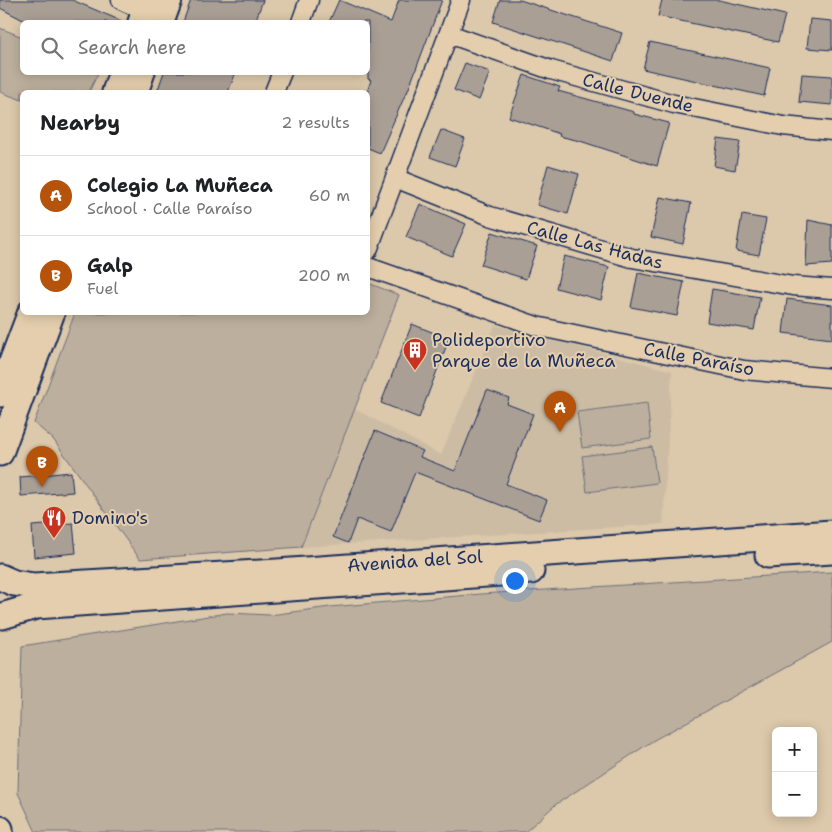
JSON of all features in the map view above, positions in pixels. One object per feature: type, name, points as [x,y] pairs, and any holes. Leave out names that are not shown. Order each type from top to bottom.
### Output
[{"type":"street","points":[[121,0],[149,14],[169,0]]},
{"type":"street","points":[[302,20],[309,0]]},
{"type":"street","points":[[370,245],[462,0]]},
{"type":"street","name":"Calle Duende","points":[[449,34],[551,70],[674,104],[783,126],[832,131]]},
{"type":"street","points":[[115,90],[121,75]]},
{"type":"street","points":[[135,90],[141,75]]},
{"type":"street","points":[[275,90],[281,75]]},
{"type":"street","name":"Calle Las Hadas","points":[[395,178],[490,216],[632,258],[794,286],[832,289]]},
{"type":"street","name":"Calle Paraíso","points":[[370,268],[536,326],[744,370],[832,378]]},
{"type":"street","points":[[0,394],[30,315]]},
{"type":"street","points":[[0,453],[51,315]]},
{"type":"street","name":"Avenida del Sol","points":[[0,577],[14,583],[34,586],[287,571],[832,533]]},
{"type":"street","name":"Avenida del Sol","points":[[1,618],[36,606],[832,551]]},
{"type":"street","points":[[0,582],[3,596],[1,618]]},
{"type":"shaded area","points":[[0,28],[20,36],[20,75],[97,75],[90,90],[20,90],[20,99],[0,92]]},
{"type":"shaded area","points":[[370,284],[399,295],[301,547],[140,559],[53,439],[34,423],[74,315],[370,315]]},
{"type":"shaded area","points":[[495,325],[672,371],[663,524],[301,547],[355,409],[441,455]]},
{"type":"shaded area","points":[[647,403],[651,439],[582,448],[577,412]]},
{"type":"shaded area","points":[[652,447],[657,483],[587,492],[582,456]]},
{"type":"shaded area","points":[[832,572],[832,642],[654,740],[555,805],[525,832],[36,832],[18,793],[22,646],[227,613],[270,615],[330,607],[481,594]]},
{"type":"building","points":[[0,0],[72,0],[119,20],[23,20],[0,8]]},
{"type":"building","points":[[191,0],[263,0],[256,20],[184,20]]},
{"type":"building","points":[[339,0],[391,22],[399,0],[442,0],[407,93],[380,153],[370,149],[370,90],[368,89],[371,80],[368,79],[368,75],[370,75],[370,20],[330,20]]},
{"type":"building","points":[[500,0],[520,0],[622,33],[613,61],[493,22]]},
{"type":"building","points":[[662,0],[719,0],[785,15],[778,42],[658,16]]},
{"type":"building","points":[[810,19],[832,21],[832,50],[807,48]]},
{"type":"building","points":[[650,42],[770,68],[764,96],[643,69]]},
{"type":"building","points":[[465,63],[490,72],[479,100],[454,90]]},
{"type":"building","points":[[802,74],[832,76],[832,105],[799,102]]},
{"type":"building","points":[[163,75],[235,75],[229,90],[158,90]]},
{"type":"building","points":[[524,75],[560,87],[558,91],[669,123],[657,166],[559,136],[560,134],[509,117]]},
{"type":"building","points":[[441,130],[465,139],[455,166],[430,157]]},
{"type":"building","points":[[718,139],[740,142],[735,170],[714,166]]},
{"type":"building","points":[[548,165],[579,174],[568,214],[537,205]]},
{"type":"building","points":[[660,197],[691,203],[683,244],[651,237]]},
{"type":"building","points":[[420,204],[466,224],[452,256],[406,237]]},
{"type":"building","points":[[742,215],[766,219],[759,255],[736,251]]},
{"type":"building","points":[[808,220],[832,225],[832,264],[806,266]]},
{"type":"building","points":[[492,232],[537,246],[526,279],[481,265]]},
{"type":"building","points":[[564,256],[609,267],[601,300],[556,288]]},
{"type":"building","points":[[638,273],[684,282],[677,316],[631,307]]},
{"type":"building","points":[[712,289],[760,297],[754,330],[707,322]]},
{"type":"building","points":[[787,299],[832,305],[832,339],[783,333]]},
{"type":"building","name":"Polideportivo Parque de la Muñeca","points":[[412,324],[449,339],[419,418],[381,403]]},
{"type":"building","points":[[487,390],[509,398],[507,404],[533,414],[506,484],[547,500],[539,520],[415,472],[391,532],[357,519],[348,543],[333,537],[375,431],[423,451],[420,457],[455,471]]},
{"type":"building","points":[[71,472],[73,492],[21,496],[20,477]]},
{"type":"building","points":[[73,523],[76,553],[34,557],[32,526]]},
{"type":"place","name":"Polideportivo Parque de la Muñeca","points":[[415,371]]},
{"type":"place","name":"Colegio La Muñeca","points":[[560,432]]},
{"type":"place","name":"Galp","points":[[42,487]]},
{"type":"place","name":"Domino's","points":[[54,539]]}]
